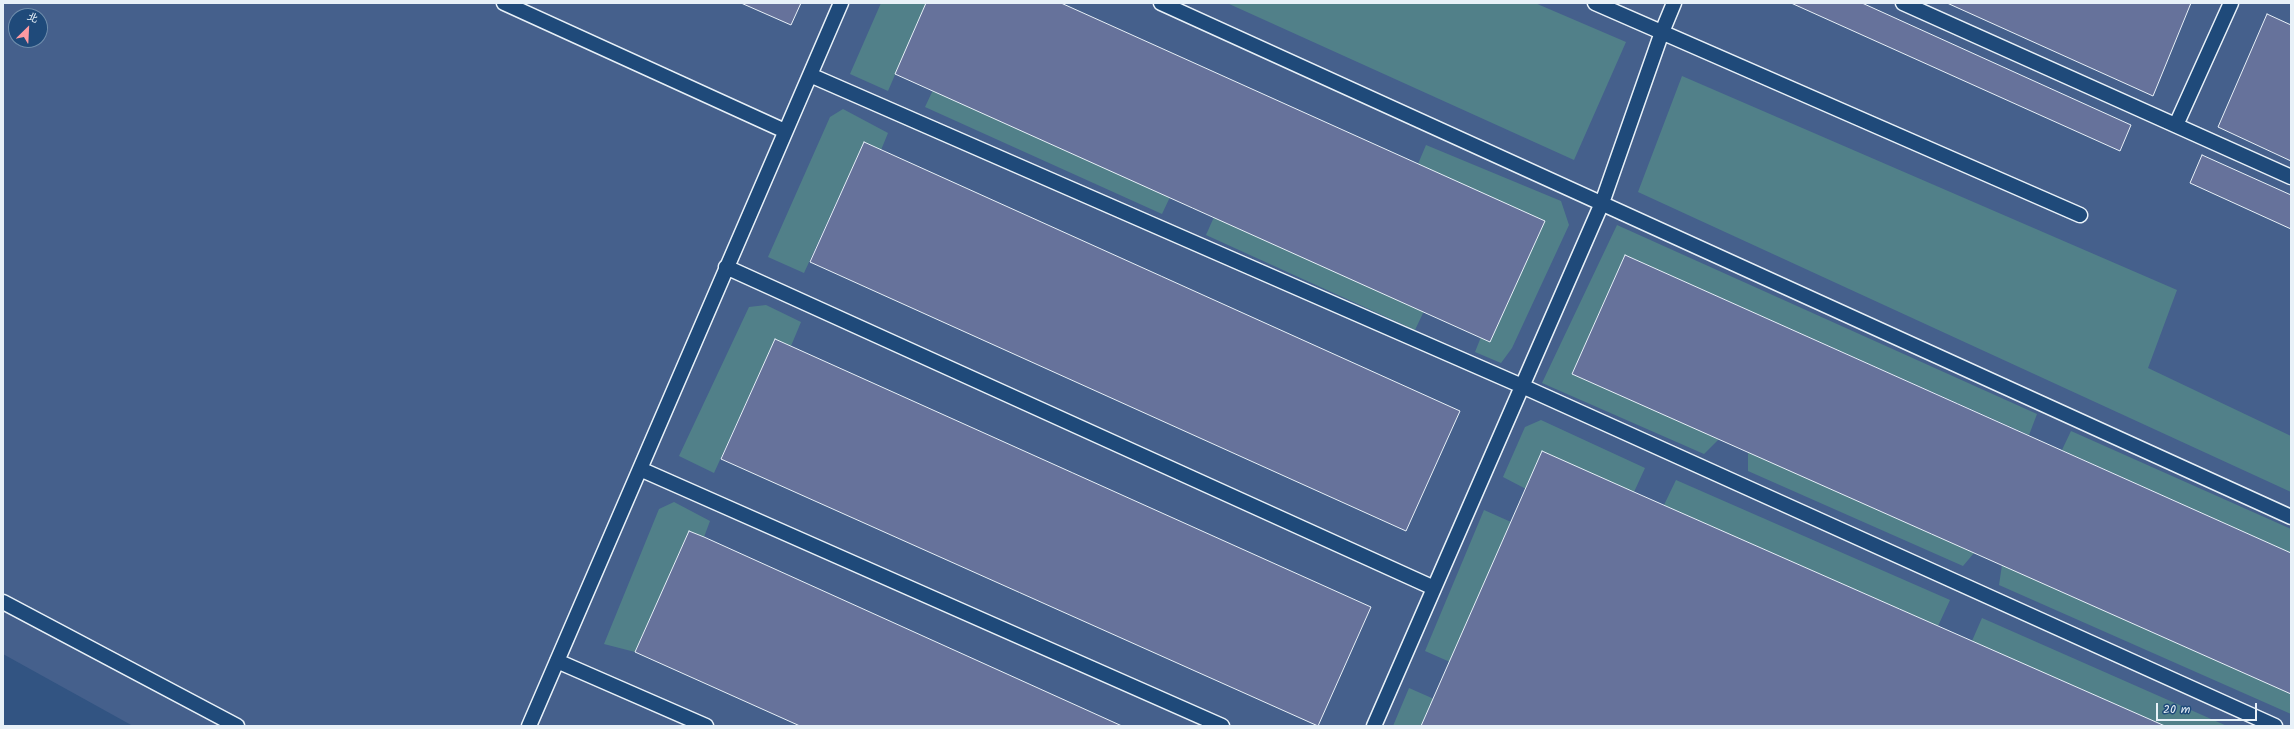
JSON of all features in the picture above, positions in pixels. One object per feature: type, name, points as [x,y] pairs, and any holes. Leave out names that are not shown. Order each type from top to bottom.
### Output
[{"type":"lane","points":[[504,3],[785,131]]},
{"type":"lane","points":[[529,726],[841,3]]},
{"type":"lane","points":[[1162,3],[2291,517]]},
{"type":"lane","points":[[1594,3],[2080,215]]},
{"type":"lane","points":[[1374,726],[1602,203],[1662,32],[1674,3]]},
{"type":"lane","points":[[1902,3],[2291,177]]},
{"type":"lane","points":[[2176,125],[2231,3]]},
{"type":"lane","points":[[810,75],[1522,386],[2275,726]]},
{"type":"lane","points":[[726,268],[1434,588]]},
{"type":"lane","points":[[640,469],[1222,726]]},
{"type":"lane","points":[[3,602],[237,726]]},
{"type":"lane","points":[[557,661],[706,726]]},
{"type":"shaded area","points":[[3,3],[2291,3],[2291,726],[133,726],[3,654]]},
{"type":"green space","points":[[881,3],[926,3],[888,91],[850,74]]},
{"type":"green space","points":[[1227,3],[1535,3],[1626,42],[1574,160]]},
{"type":"green space","points":[[1682,76],[2177,290],[2148,368],[2291,436],[2291,492],[1638,192]]},
{"type":"green space","points":[[933,90],[1170,197],[1162,214],[925,107]]},
{"type":"green space","points":[[843,109],[888,133],[881,150],[864,142],[804,273],[768,257],[830,117]]},
{"type":"green space","points":[[1426,145],[1561,201],[1569,225],[1512,348],[1501,363],[1475,352],[1481,337],[1490,341],[1544,221],[1418,164]]},
{"type":"green space","points":[[1214,217],[1424,311],[1415,330],[1206,235]]},
{"type":"green space","points":[[1617,225],[2037,414],[2029,435],[1625,255],[1572,374],[1719,439],[1704,454],[1542,383]]},
{"type":"green space","points":[[766,305],[801,322],[791,346],[775,339],[714,473],[679,456],[749,307]]},
{"type":"green space","points":[[1541,420],[1645,468],[1634,492],[1542,452],[1526,489],[1503,477],[1525,427]]},
{"type":"green space","points":[[2071,431],[2291,529],[2291,553],[2062,450]]},
{"type":"green space","points":[[1748,452],[1974,553],[1963,566],[1748,471]]},
{"type":"green space","points":[[1676,480],[1950,600],[1938,626],[1664,505]]},
{"type":"green space","points":[[674,502],[710,521],[704,537],[689,531],[635,652],[604,644],[659,509]]},
{"type":"green space","points":[[1484,510],[1511,522],[1450,662],[1425,651]]},
{"type":"green space","points":[[2002,565],[2291,694],[2291,714],[1999,585]]},
{"type":"green space","points":[[1982,618],[2227,726],[2165,726],[1972,641]]},
{"type":"green space","points":[[1409,688],[1434,699],[1421,726],[1393,726]]},
{"type":"building","points":[[741,3],[801,3],[791,25]]},
{"type":"building","points":[[926,3],[1061,3],[1545,221],[1490,342],[895,74]]},
{"type":"building","points":[[1791,3],[1862,3],[2131,125],[2120,151]]},
{"type":"building","points":[[1947,3],[2191,3],[2153,96]]},
{"type":"building","points":[[2267,14],[2291,25],[2291,161],[2218,127]]},
{"type":"building","points":[[864,142],[1460,411],[1406,531],[810,262]]},
{"type":"building","points":[[2202,155],[2291,195],[2291,229],[2190,183]]},
{"type":"building","points":[[1625,255],[2291,553],[2291,694],[1572,374]]},
{"type":"building","points":[[775,339],[1371,607],[1318,726],[721,459]]},
{"type":"building","points":[[1542,451],[1634,492],[2165,726],[1421,726]]},
{"type":"building","points":[[689,531],[1122,726],[800,726],[635,652]]}]
